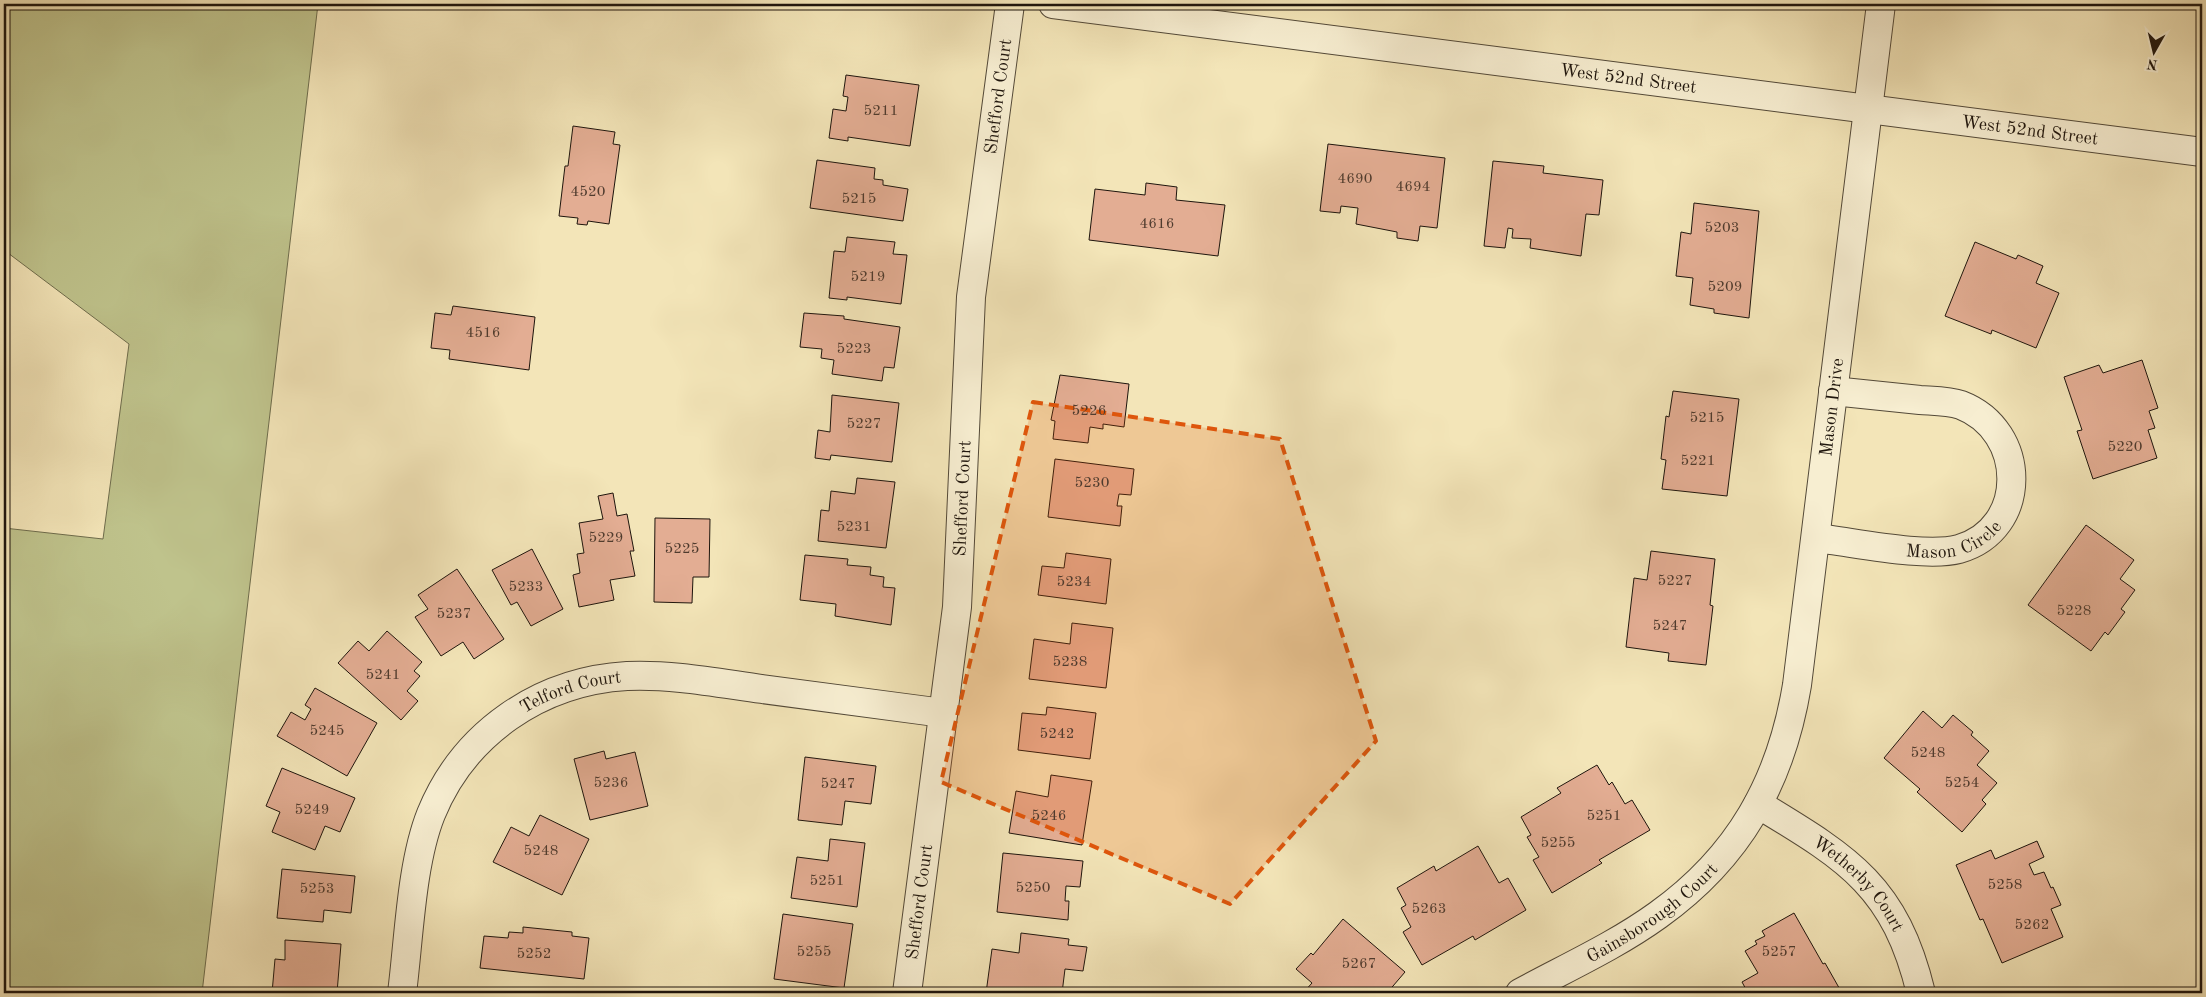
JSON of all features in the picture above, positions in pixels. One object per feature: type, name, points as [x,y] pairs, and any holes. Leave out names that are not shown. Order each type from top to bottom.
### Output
[{"type":"street","name":"Shefford Court","points":[[907,993],[958,584],[971,297],[1010,4]]},
{"type":"street","name":"West 52nd Street","points":[[1053,4],[2202,152]]},
{"type":"street","name":"Mason Drive","points":[[1758,804],[1782,753],[1793,712],[1881,4]]},
{"type":"street","name":"Mason Circle","points":[[1816,538],[1926,552],[1958,549],[1986,536],[1997,522],[2008,501],[2012,477],[2006,446],[1998,433],[1987,421],[1967,408],[1944,402],[1833,391]]},
{"type":"street","name":"Telford Court","points":[[402,993],[419,860],[426,828],[435,807],[454,772],[481,738],[505,718],[532,701],[573,684],[611,678],[643,676],[693,680],[942,712]]},
{"type":"street","name":"Gainsborough Court","points":[[1520,993],[1621,939],[1659,914],[1715,865],[1758,804]]},
{"type":"street","name":"Wetherby Court","points":[[1758,804],[1843,858],[1874,889],[1892,914],[1911,954],[1921,993]]},
{"type":"highlighted area","points":[[1033,402],[1280,439],[1376,741],[1230,904],[941,782]]},
{"type":"green space","points":[[4,4],[318,4],[202,993],[4,993],[4,528],[103,539],[129,344],[4,250]]},
{"type":"building","points":[[846,75],[919,85],[910,146],[848,137],[848,141],[829,138],[833,109],[846,111],[848,97],[843,96]]},
{"type":"building","points":[[573,126],[615,132],[613,144],[620,145],[609,224],[588,221],[587,225],[577,224],[578,218],[559,216],[565,166],[568,166]]},
{"type":"building","points":[[1328,144],[1445,158],[1437,228],[1420,226],[1418,241],[1397,238],[1397,232],[1356,224],[1358,208],[1341,206],[1340,213],[1320,211]]},
{"type":"building","points":[[817,160],[875,168],[874,179],[883,180],[883,185],[908,189],[903,221],[810,208]]},
{"type":"building","points":[[1493,161],[1544,166],[1543,173],[1603,180],[1599,215],[1586,214],[1581,256],[1530,248],[1531,239],[1512,238],[1513,229],[1508,228],[1505,248],[1484,246]]},
{"type":"building","points":[[1146,183],[1177,187],[1176,200],[1225,205],[1218,256],[1089,240],[1095,189],[1145,195]]},
{"type":"building","points":[[1694,203],[1759,211],[1749,318],[1714,313],[1714,309],[1690,305],[1693,278],[1676,276],[1681,232],[1691,234]]},
{"type":"building","points":[[847,237],[895,242],[893,254],[907,255],[901,304],[847,297],[847,300],[829,298],[834,251],[845,252]]},
{"type":"building","points":[[1975,242],[2016,259],[2018,255],[2043,266],[2036,283],[2059,293],[2036,348],[1992,330],[1991,334],[1945,316]]},
{"type":"building","points":[[453,306],[535,317],[529,370],[449,359],[450,350],[431,348],[435,313],[451,315]]},
{"type":"building","points":[[804,313],[844,316],[844,319],[900,327],[894,368],[884,367],[882,381],[832,374],[834,360],[821,358],[822,349],[800,347]]},
{"type":"building","points":[[2142,360],[2158,408],[2149,411],[2155,428],[2148,430],[2157,458],[2093,479],[2077,431],[2082,430],[2064,377],[2099,365],[2103,373]]},
{"type":"building","points":[[1060,375],[1129,384],[1124,427],[1103,424],[1103,429],[1090,427],[1088,443],[1053,439],[1055,421],[1051,420]]},
{"type":"building","points":[[1673,391],[1739,399],[1727,496],[1662,489],[1666,460],[1661,459],[1666,416],[1669,417]]},
{"type":"building","points":[[832,395],[899,403],[892,462],[831,455],[830,460],[815,458],[818,430],[830,432]]},
{"type":"building","points":[[1055,459],[1134,469],[1131,495],[1119,494],[1117,506],[1122,506],[1120,526],[1048,517]]},
{"type":"building","points":[[857,478],[895,482],[886,548],[818,541],[821,510],[829,511],[831,491],[855,494]]},
{"type":"building","points":[[613,493],[617,516],[627,514],[634,551],[630,551],[635,576],[610,580],[614,600],[579,607],[573,575],[580,573],[577,554],[584,553],[579,523],[603,519],[598,496]]},
{"type":"building","points":[[655,518],[710,519],[709,577],[693,577],[692,603],[654,602]]},
{"type":"building","points":[[2086,525],[2134,560],[2120,579],[2135,590],[2121,609],[2125,612],[2108,635],[2105,632],[2091,651],[2028,605]]},
{"type":"building","points":[[532,549],[563,609],[531,626],[517,602],[511,605],[492,570]]},
{"type":"building","points":[[1651,551],[1715,559],[1710,605],[1713,606],[1706,665],[1668,661],[1669,653],[1626,647],[1634,578],[1647,580]]},
{"type":"building","points":[[1066,553],[1111,559],[1106,604],[1038,595],[1042,566],[1064,568]]},
{"type":"building","points":[[805,555],[848,559],[847,565],[871,567],[870,575],[884,577],[883,587],[895,588],[891,625],[835,616],[836,604],[800,600]]},
{"type":"building","points":[[457,569],[504,639],[474,659],[463,642],[441,656],[415,617],[428,609],[418,595]]},
{"type":"building","points":[[1072,623],[1113,628],[1106,688],[1029,679],[1034,639],[1070,644]]},
{"type":"building","points":[[387,631],[422,662],[414,671],[420,676],[407,691],[418,701],[401,720],[338,663],[358,641],[369,651]]},
{"type":"building","points":[[315,688],[377,723],[347,776],[277,736],[291,712],[305,720],[311,709],[305,705]]},
{"type":"building","points":[[1047,707],[1096,713],[1090,759],[1018,750],[1022,713],[1046,715]]},
{"type":"building","points":[[1923,711],[1942,728],[1953,715],[1973,732],[1971,735],[1989,751],[1977,765],[1997,783],[1982,800],[1986,804],[1962,832],[1917,792],[1920,789],[1884,758]]},
{"type":"building","points":[[604,751],[606,759],[635,752],[648,806],[590,820],[574,759]]},
{"type":"building","points":[[805,757],[876,766],[871,804],[845,801],[842,825],[798,820]]},
{"type":"building","points":[[1597,765],[1609,785],[1612,782],[1625,804],[1632,800],[1650,830],[1599,860],[1602,863],[1552,893],[1533,860],[1539,857],[1527,837],[1531,835],[1521,817],[1561,793],[1557,788]]},
{"type":"building","points":[[282,768],[355,798],[340,832],[325,826],[315,850],[272,832],[280,812],[266,806]]},
{"type":"building","points":[[1051,775],[1092,781],[1082,845],[1009,833],[1016,791],[1048,797]]},
{"type":"building","points":[[540,815],[589,839],[562,895],[493,862],[511,827],[529,836]]},
{"type":"building","points":[[830,839],[865,843],[857,907],[791,898],[797,857],[828,861]]},
{"type":"building","points":[[2037,841],[2044,857],[2029,864],[2034,875],[2044,872],[2051,888],[2053,887],[2061,905],[2051,909],[2063,937],[2002,963],[1983,919],[1980,920],[1956,865],[1991,850],[1995,859]]},
{"type":"building","points":[[1478,846],[1499,883],[1508,878],[1526,910],[1475,940],[1473,936],[1422,965],[1403,932],[1411,927],[1401,908],[1406,905],[1397,888],[1434,866],[1436,871]]},
{"type":"building","points":[[1003,853],[1083,861],[1080,887],[1066,886],[1065,901],[1069,901],[1068,920],[997,912]]},
{"type":"building","points":[[282,869],[355,876],[351,913],[324,910],[323,922],[277,918]]},
{"type":"building","points":[[1794,913],[1842,993],[1748,993],[1742,982],[1758,973],[1745,951],[1757,944],[1755,941],[1765,936],[1762,931]]},
{"type":"building","points":[[783,914],[853,924],[844,988],[774,979]]},
{"type":"building","points":[[1343,919],[1405,972],[1387,993],[1303,993],[1312,983],[1296,969],[1311,953],[1313,955]]},
{"type":"building","points":[[523,927],[572,932],[572,936],[589,938],[584,979],[480,968],[484,936],[508,938],[509,932],[523,933]]},
{"type":"building","points":[[1021,933],[1069,939],[1068,945],[1087,947],[1083,971],[1065,969],[1062,993],[986,993],[992,949],[1019,953]]},
{"type":"building","points":[[285,940],[341,944],[337,993],[272,993],[275,959],[285,960]]}]
